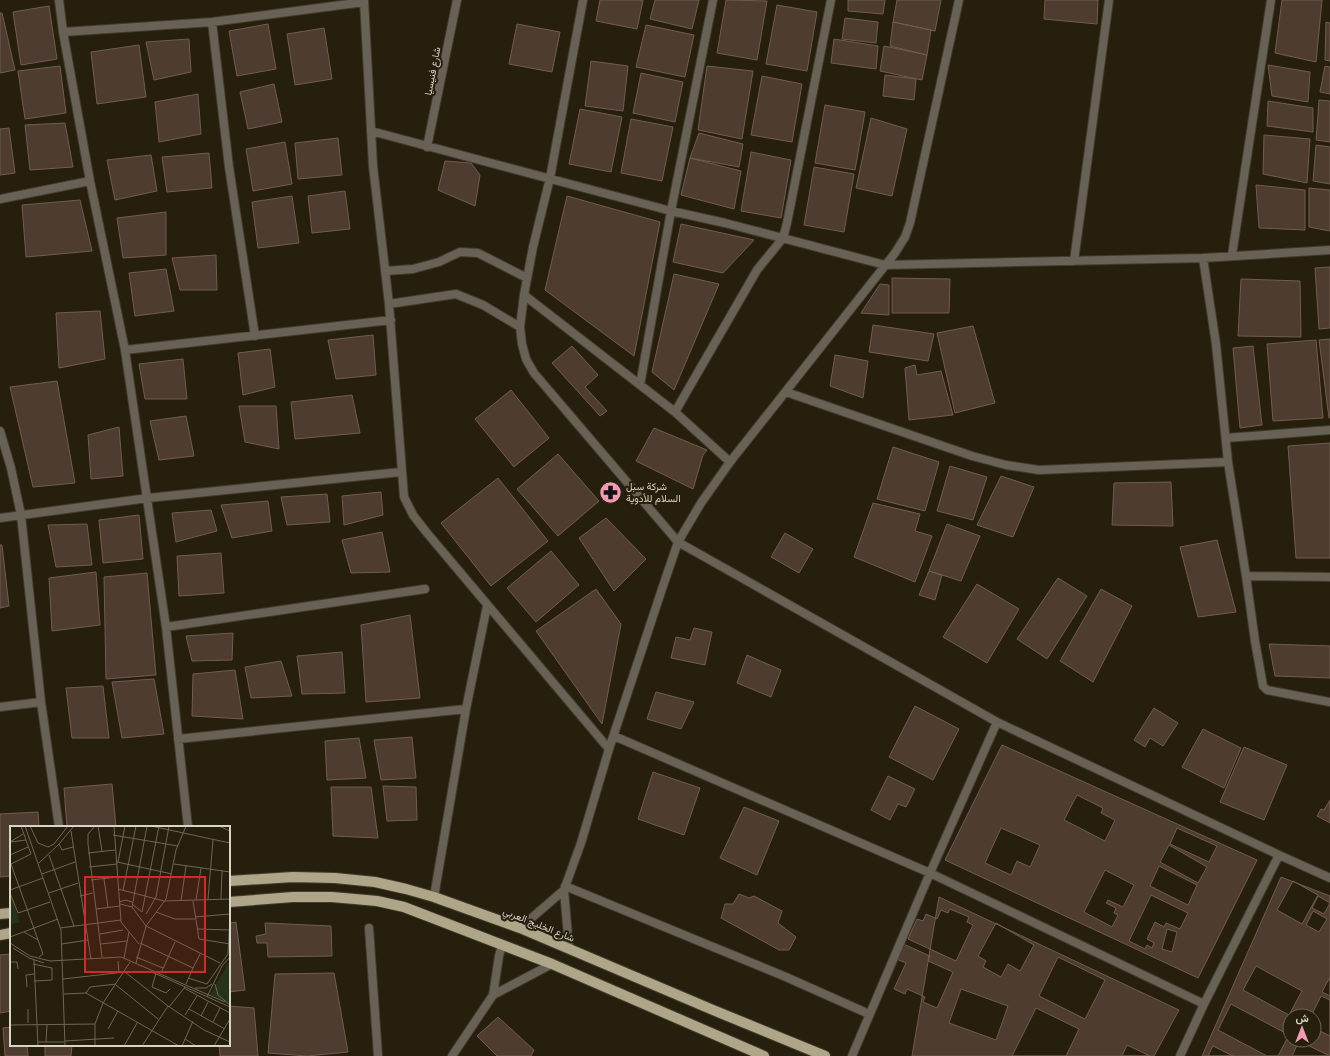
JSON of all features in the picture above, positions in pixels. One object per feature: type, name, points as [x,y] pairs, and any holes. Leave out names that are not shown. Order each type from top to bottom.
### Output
[{"type":"main road","name":"شارع الخليج العربي","points":[[230,881],[293,877],[335,878],[375,882],[434,897],[520,928],[712,1010],[825,1056]]},
{"type":"main road","points":[[230,902],[293,897],[332,897],[376,901],[404,907],[552,964],[764,1056]]},
{"type":"main road","points":[[0,914],[10,912]]},
{"type":"main road","points":[[0,935],[10,933]]},
{"type":"street","points":[[59,0],[63,32],[90,181],[125,350],[166,626],[188,826]]},
{"type":"street","name":"شارع فنيسيا","points":[[428,146],[457,0]]},
{"type":"street","points":[[584,0],[550,178],[533,247],[524,295],[520,327],[522,344],[526,359],[534,373],[678,542],[997,722],[1330,878]]},
{"type":"street","points":[[640,385],[670,211],[713,0]]},
{"type":"street","points":[[675,412],[757,270],[783,238],[788,224],[831,0]]},
{"type":"street","points":[[569,948],[565,888],[581,843],[609,749],[678,542],[701,503],[730,462],[895,253],[905,237],[910,223],[958,0]]},
{"type":"street","points":[[1074,261],[1109,0]]},
{"type":"street","points":[[1232,255],[1271,0]]},
{"type":"street","points":[[63,32],[212,22],[364,1],[373,166],[391,320],[404,497],[413,515],[487,606],[609,749]]},
{"type":"street","points":[[212,22],[229,167],[255,336]]},
{"type":"street","points":[[371,131],[670,211],[783,238],[885,265],[1203,258],[1330,250]]},
{"type":"street","points":[[0,199],[90,181]]},
{"type":"street","points":[[385,271],[413,269],[439,262],[460,252],[478,253],[527,278]]},
{"type":"street","points":[[1203,258],[1216,344],[1228,462],[1263,686],[1267,690],[1330,702]]},
{"type":"street","points":[[389,304],[456,294],[483,305],[520,327]]},
{"type":"street","points":[[524,295],[675,412],[730,462]]},
{"type":"street","points":[[125,350],[391,320]]},
{"type":"street","points":[[786,392],[972,456],[1032,469],[1039,470],[1228,462]]},
{"type":"street","points":[[1226,438],[1330,430]]},
{"type":"street","points":[[0,431],[11,468],[21,515],[41,702],[59,826]]},
{"type":"street","points":[[0,518],[148,498],[401,472]]},
{"type":"street","points":[[1246,576],[1330,577]]},
{"type":"street","points":[[166,626],[425,589]]},
{"type":"street","points":[[434,897],[466,709],[487,606]]},
{"type":"street","points":[[0,707],[41,702]]},
{"type":"street","points":[[178,739],[466,709]]},
{"type":"street","points":[[852,1056],[930,873],[997,722]]},
{"type":"street","points":[[614,736],[930,873],[1204,1004]]},
{"type":"street","points":[[1180,1056],[1204,1004],[1279,855]]},
{"type":"street","points":[[520,928],[565,888]]},
{"type":"street","points":[[565,888],[786,977],[869,1014]]},
{"type":"street","points":[[369,928],[378,1056]]},
{"type":"street","points":[[452,1056],[492,995],[502,945]]},
{"type":"street","points":[[492,995],[552,964]]},
{"type":"building","points":[[600,0],[643,0],[637,29],[596,21]]},
{"type":"building","points":[[655,0],[699,0],[692,29],[650,19]]},
{"type":"building","points":[[726,0],[767,1],[757,60],[717,53]]},
{"type":"building","points":[[848,0],[885,0],[883,14],[848,11]]},
{"type":"building","points":[[897,0],[941,0],[935,31],[893,22]]},
{"type":"building","points":[[1045,0],[1098,0],[1097,24],[1044,19]]},
{"type":"building","points":[[1282,0],[1322,0],[1316,62],[1275,53]]},
{"type":"building","points":[[777,5],[817,12],[807,71],[766,64]]},
{"type":"building","points":[[49,6],[57,59],[21,65],[13,12]]},
{"type":"building","points":[[0,13],[2,13],[15,70],[0,73]]},
{"type":"building","points":[[845,18],[878,22],[876,43],[842,39]]},
{"type":"building","points":[[893,22],[931,30],[927,55],[890,46]]},
{"type":"building","points":[[1326,22],[1330,23],[1330,61],[1325,60]]},
{"type":"building","points":[[268,24],[276,69],[237,76],[229,31]]},
{"type":"building","points":[[517,24],[560,32],[552,72],[509,64]]},
{"type":"building","points":[[646,25],[694,35],[685,77],[636,67]]},
{"type":"building","points":[[324,28],[332,79],[295,85],[287,34]]},
{"type":"building","points":[[189,39],[191,72],[154,80],[146,42]]},
{"type":"building","points":[[834,39],[878,46],[876,69],[831,63]]},
{"type":"building","points":[[139,45],[146,97],[97,104],[91,52]]},
{"type":"building","points":[[884,46],[927,55],[922,80],[880,71]]},
{"type":"building","points":[[591,61],[628,66],[623,111],[585,106]]},
{"type":"building","points":[[1268,65],[1310,72],[1308,102],[1272,96]]},
{"type":"building","points":[[60,66],[66,113],[25,119],[18,71]]},
{"type":"building","points":[[707,66],[753,71],[742,139],[698,130]]},
{"type":"building","points":[[1325,66],[1330,67],[1330,94],[1320,92]]},
{"type":"building","points":[[641,73],[683,82],[675,122],[633,113]]},
{"type":"building","points":[[885,75],[916,79],[914,100],[883,96]]},
{"type":"building","points":[[762,76],[802,84],[792,142],[751,135]]},
{"type":"building","points":[[274,84],[282,122],[248,129],[240,92]]},
{"type":"building","points":[[198,94],[201,134],[159,142],[155,102]]},
{"type":"building","points":[[1319,100],[1330,101],[1330,142],[1316,140]]},
{"type":"building","points":[[1268,101],[1313,108],[1313,132],[1267,126]]},
{"type":"building","points":[[825,105],[865,112],[855,170],[815,163]]},
{"type":"building","points":[[580,109],[622,117],[611,172],[569,164]]},
{"type":"building","points":[[871,118],[907,129],[892,196],[856,188]]},
{"type":"building","points":[[631,119],[673,127],[662,181],[621,173]]},
{"type":"building","points":[[65,123],[73,167],[30,170],[25,125]]},
{"type":"building","points":[[9,128],[15,173],[0,175],[0,129]]},
{"type":"building","points":[[699,133],[743,144],[739,167],[690,158]]},
{"type":"building","points":[[1264,135],[1310,139],[1307,183],[1263,174]]},
{"type":"building","points":[[338,138],[342,175],[298,179],[295,143]]},
{"type":"building","points":[[285,142],[292,184],[253,191],[246,149]]},
{"type":"building","points":[[1316,145],[1330,147],[1330,184],[1313,181]]},
{"type":"building","points":[[751,152],[791,160],[781,218],[741,211]]},
{"type":"building","points":[[209,153],[212,188],[167,192],[162,157]]},
{"type":"building","points":[[151,155],[157,191],[115,200],[107,160]]},
{"type":"building","points":[[690,158],[741,171],[734,209],[681,195]]},
{"type":"building","points":[[445,161],[471,163],[480,175],[475,206],[438,190]]},
{"type":"building","points":[[814,167],[854,174],[844,232],[804,225]]},
{"type":"building","points":[[1256,185],[1305,190],[1305,230],[1259,228]]},
{"type":"building","points":[[1309,188],[1330,190],[1330,231],[1309,227]]},
{"type":"building","points":[[345,191],[350,229],[312,233],[308,196]]},
{"type":"building","points":[[292,196],[299,243],[258,248],[252,202]]},
{"type":"building","points":[[567,196],[660,222],[634,356],[545,290]]},
{"type":"building","points":[[80,200],[92,251],[26,257],[22,205]]},
{"type":"building","points":[[166,212],[166,255],[123,258],[117,218]]},
{"type":"building","points":[[681,224],[754,240],[723,273],[673,262]]},
{"type":"building","points":[[216,255],[217,290],[180,290],[172,258]]},
{"type":"building","points":[[1330,267],[1330,328],[1319,329],[1315,268]]},
{"type":"building","points":[[166,269],[174,311],[135,316],[129,273]]},
{"type":"building","points":[[674,274],[719,284],[674,390],[652,372]]},
{"type":"building","points":[[892,278],[950,279],[949,313],[892,313]]},
{"type":"building","points":[[1241,279],[1300,281],[1301,337],[1238,336]]},
{"type":"building","points":[[880,284],[889,285],[889,315],[861,313]]},
{"type":"building","points":[[100,311],[105,359],[59,368],[56,313]]},
{"type":"building","points":[[873,325],[934,334],[928,361],[869,352]]},
{"type":"building","points":[[973,326],[995,403],[955,413],[937,333]]},
{"type":"building","points":[[373,335],[376,375],[336,379],[328,340]]},
{"type":"building","points":[[1330,339],[1330,418],[1329,418],[1319,340]]},
{"type":"building","points":[[1316,340],[1323,418],[1273,421],[1267,344]]},
{"type":"building","points":[[572,346],[598,375],[585,387],[607,411],[600,416],[552,363]]},
{"type":"building","points":[[1253,346],[1262,425],[1240,428],[1233,348]]},
{"type":"building","points":[[270,349],[275,387],[243,395],[238,353]]},
{"type":"building","points":[[835,355],[868,361],[863,398],[830,386]]},
{"type":"building","points":[[183,359],[187,399],[145,399],[139,364]]},
{"type":"building","points":[[915,365],[917,375],[941,371],[953,415],[909,420],[905,368]]},
{"type":"building","points":[[57,381],[75,483],[33,487],[10,387]]},
{"type":"building","points":[[511,390],[549,438],[514,467],[475,419]]},
{"type":"building","points":[[352,395],[360,433],[295,439],[291,402]]},
{"type":"building","points":[[239,406],[276,406],[279,449],[245,442]]},
{"type":"building","points":[[186,416],[194,456],[159,460],[150,421]]},
{"type":"building","points":[[119,427],[123,476],[91,479],[88,435]]},
{"type":"building","points":[[654,428],[707,450],[703,455],[693,489],[636,461]]},
{"type":"building","points":[[1330,443],[1330,558],[1296,558],[1288,446]]},
{"type":"building","points":[[893,447],[939,462],[925,511],[877,499]]},
{"type":"building","points":[[558,454],[599,501],[558,536],[517,489]]},
{"type":"building","points":[[950,466],[987,477],[973,520],[937,511]]},
{"type":"building","points":[[1001,476],[1034,487],[1013,537],[977,525]]},
{"type":"building","points":[[498,478],[548,541],[491,586],[441,523]]},
{"type":"building","points":[[1171,482],[1173,526],[1112,525],[1114,483]]},
{"type":"building","points":[[381,492],[383,515],[344,525],[342,496]]},
{"type":"building","points":[[327,494],[330,522],[287,525],[281,497]]},
{"type":"building","points":[[268,501],[272,531],[232,538],[221,505]]},
{"type":"building","points":[[873,503],[920,514],[915,531],[932,536],[915,582],[854,557]]},
{"type":"building","points":[[211,510],[217,531],[176,542],[172,513]]},
{"type":"building","points":[[139,515],[143,559],[103,563],[99,520]]},
{"type":"building","points":[[606,518],[646,559],[614,591],[579,538]]},
{"type":"building","points":[[87,524],[92,565],[56,567],[48,525]]},
{"type":"building","points":[[947,524],[980,536],[961,581],[929,571]]},
{"type":"building","points":[[382,532],[390,572],[351,573],[342,540]]},
{"type":"building","points":[[785,533],[813,549],[799,573],[771,557]]},
{"type":"building","points":[[1217,540],[1236,612],[1198,617],[1180,547]]},
{"type":"building","points":[[0,545],[2,545],[9,606],[0,608]]},
{"type":"building","points":[[551,551],[579,585],[536,622],[507,588]]},
{"type":"building","points":[[221,553],[224,593],[179,596],[177,556]]},
{"type":"building","points":[[929,571],[942,575],[935,600],[919,595]]},
{"type":"building","points":[[96,572],[100,625],[52,631],[49,578]]},
{"type":"building","points":[[147,573],[156,675],[106,679],[104,577]]},
{"type":"building","points":[[1058,578],[1087,596],[1047,659],[1017,639]]},
{"type":"building","points":[[977,584],[1019,609],[987,663],[943,637]]},
{"type":"building","points":[[596,589],[621,624],[602,724],[536,631]]},
{"type":"building","points":[[1101,589],[1132,606],[1093,682],[1060,661]]},
{"type":"building","points":[[410,615],[420,698],[366,702],[361,625]]},
{"type":"building","points":[[694,628],[712,632],[705,665],[671,658],[676,637],[690,640]]},
{"type":"building","points":[[233,633],[232,660],[192,661],[186,636]]},
{"type":"building","points":[[1269,644],[1330,646],[1330,678],[1275,676]]},
{"type":"building","points":[[342,652],[345,693],[302,694],[297,656]]},
{"type":"building","points":[[747,655],[781,670],[771,697],[737,683]]},
{"type":"building","points":[[281,661],[292,696],[251,698],[245,667]]},
{"type":"building","points":[[235,670],[243,719],[192,716],[193,674]]},
{"type":"building","points":[[154,679],[164,734],[122,738],[112,682]]},
{"type":"building","points":[[103,686],[109,738],[72,738],[66,688]]},
{"type":"building","points":[[656,692],[694,702],[681,729],[647,719]]},
{"type":"building","points":[[915,706],[959,729],[933,780],[889,757]]},
{"type":"building","points":[[1154,708],[1178,723],[1163,746],[1150,738],[1145,747],[1134,740]]},
{"type":"building","points":[[1203,729],[1241,748],[1224,788],[1182,767]]},
{"type":"building","points":[[412,737],[416,778],[381,780],[374,740]]},
{"type":"building","points":[[359,738],[366,778],[327,780],[325,741]]},
{"type":"building","points":[[1002,745],[1257,860],[1198,978],[945,860]]},
{"type":"building","points":[[1244,747],[1287,765],[1264,820],[1220,802]]},
{"type":"building","points":[[653,772],[700,788],[684,835],[638,819]]},
{"type":"building","points":[[888,776],[915,789],[906,807],[898,804],[890,820],[871,810]]},
{"type":"building","points":[[112,784],[116,826],[67,826],[64,788]]},
{"type":"building","points":[[383,786],[416,787],[417,820],[387,821]]},
{"type":"building","points":[[331,787],[371,787],[378,838],[333,836]]},
{"type":"building","points":[[1077,795],[1103,808],[1101,813],[1115,820],[1105,841],[1064,820]]},
{"type":"building","points":[[1330,800],[1330,823],[1317,816],[1321,809],[1324,810]]},
{"type":"building","points":[[744,807],[779,821],[757,875],[720,858]]},
{"type":"building","points":[[38,812],[39,826],[10,826],[10,876],[0,877],[0,814]]},
{"type":"building","points":[[1001,828],[1040,845],[1030,867],[1017,861],[1011,875],[985,863]]},
{"type":"building","points":[[1177,828],[1217,846],[1209,862],[1170,844]]},
{"type":"building","points":[[1169,845],[1207,867],[1198,883],[1160,862]]},
{"type":"building","points":[[1159,866],[1197,885],[1188,905],[1150,886]]},
{"type":"building","points":[[1105,870],[1134,885],[1123,907],[1108,900],[1106,903],[1116,908],[1114,913],[1118,915],[1112,927],[1084,912]]},
{"type":"building","points":[[1281,877],[1330,896],[1330,1056],[1202,1056]]},
{"type":"building","points":[[1293,881],[1318,895],[1302,924],[1277,910]]},
{"type":"building","points":[[739,894],[749,898],[754,896],[782,911],[778,923],[796,937],[789,950],[779,950],[721,918],[725,904],[733,904]]},
{"type":"building","points":[[1151,895],[1188,913],[1180,929],[1166,923],[1164,927],[1155,922],[1147,939],[1154,943],[1152,948],[1147,945],[1145,949],[1129,941]]},
{"type":"building","points":[[1318,896],[1330,903],[1324,914],[1312,908]]},
{"type":"building","points":[[939,897],[1179,1010],[1154,1056],[912,1056]]},
{"type":"building","points":[[950,909],[969,917],[967,922],[973,925],[956,961],[908,939],[917,919],[923,921],[926,914],[937,919],[941,910],[948,913]]},
{"type":"building","points":[[1313,911],[1327,919],[1319,932],[1306,925]]},
{"type":"building","points":[[236,922],[245,990],[230,992],[230,923]]},
{"type":"building","points":[[265,923],[331,926],[332,956],[268,957],[267,943],[257,943],[256,936],[266,934]]},
{"type":"building","points":[[996,923],[1034,945],[1020,971],[1008,964],[1001,977],[983,967],[986,961],[978,956]]},
{"type":"building","points":[[1167,929],[1177,932],[1172,952],[1162,949]]},
{"type":"building","points":[[901,943],[930,956],[928,961],[953,972],[937,1008],[923,1002],[925,997],[907,989],[905,994],[894,989],[906,963],[894,958]]},
{"type":"building","points":[[10,954],[10,1011],[0,1013],[0,955]]},
{"type":"building","points":[[1058,957],[1105,980],[1085,1019],[1039,996]]},
{"type":"building","points":[[1256,966],[1302,991],[1293,1008],[1282,1008],[1282,1011],[1243,990]]},
{"type":"building","points":[[334,973],[348,1052],[307,1056],[268,1053],[275,974]]},
{"type":"building","points":[[1330,977],[1330,996],[1322,992]]},
{"type":"building","points":[[961,989],[1008,1006],[996,1040],[949,1023]]},
{"type":"building","points":[[1321,996],[1330,1000],[1330,1036],[1322,1032],[1322,1008],[1315,1008]]},
{"type":"building","points":[[1231,1004],[1282,1031],[1282,1048],[1278,1056],[1267,1056],[1218,1030]]},
{"type":"building","points":[[230,1006],[254,1008],[258,1056],[220,1056],[219,1046],[230,1046]]},
{"type":"building","points":[[1036,1008],[1079,1029],[1066,1056],[1012,1056]]},
{"type":"building","points":[[498,1017],[534,1050],[531,1056],[497,1056],[477,1036]]},
{"type":"building","points":[[10,1027],[10,1046],[27,1046],[28,1056],[5,1056],[3,1028]]},
{"type":"building","points":[[1127,1045],[1150,1056],[1122,1056]]},
{"type":"building","points":[[45,1046],[72,1046],[71,1056],[45,1056]]},
{"type":"building","points":[[1213,1046],[1233,1056],[1208,1056]]},
{"type":"building","points":[[1296,1048],[1313,1048],[1330,1056],[1292,1056]]},
{"type":"place","name":"شركة سبل السلام للأدوية","points":[[610,492]]}]
